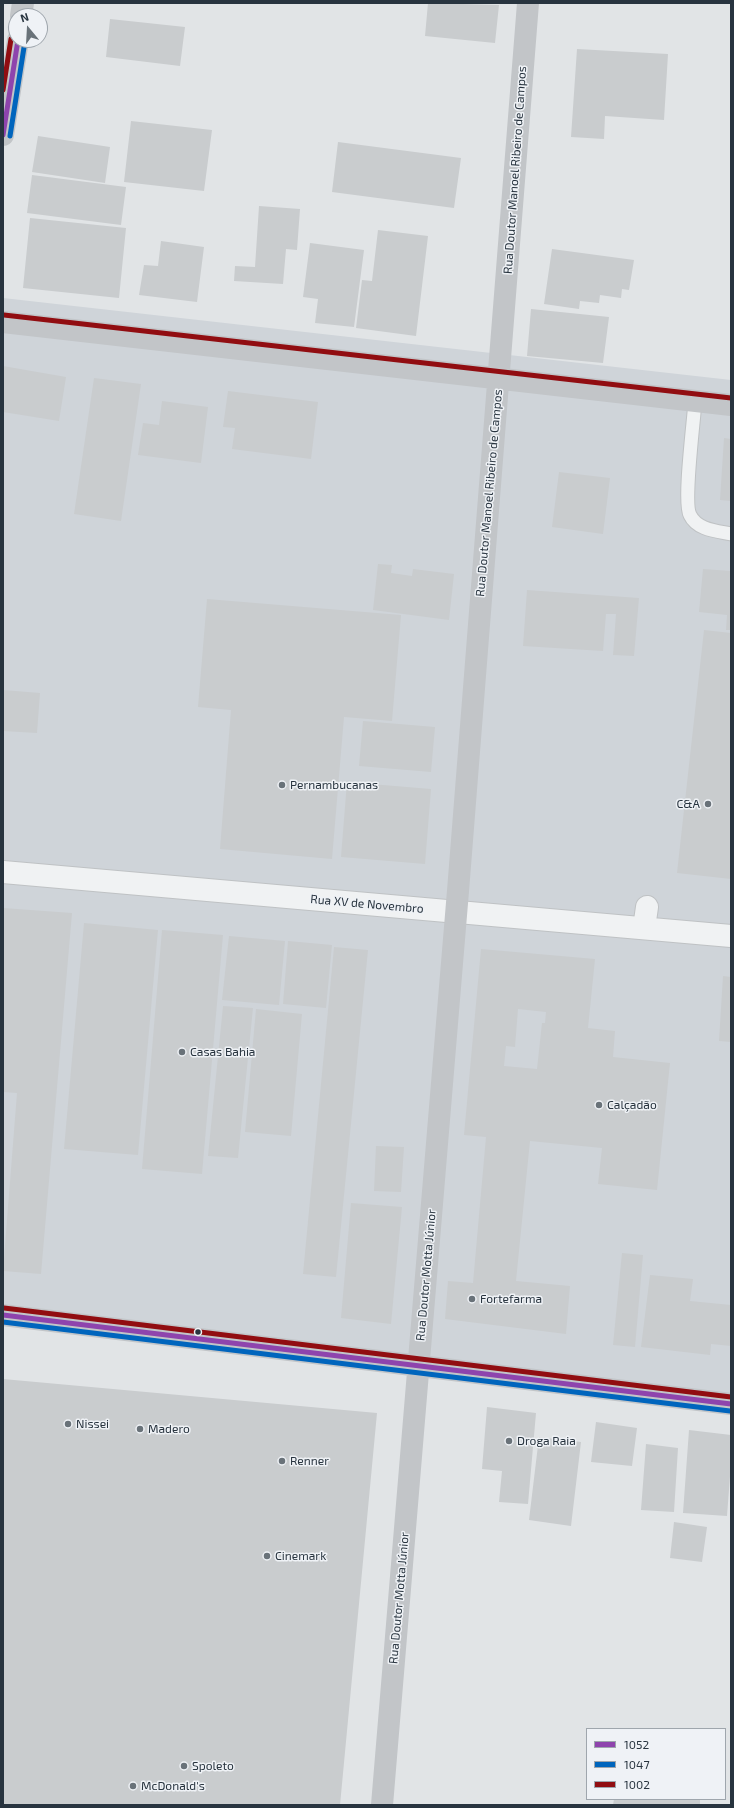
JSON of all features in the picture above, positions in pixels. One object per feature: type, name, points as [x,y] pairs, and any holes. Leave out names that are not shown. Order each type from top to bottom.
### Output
[{"type":"street","name":"Rua Doutor Manoel Ribeiro de Campos","points":[[456,912],[528,3]]},
{"type":"street","points":[[3,135],[17,48]]},
{"type":"street","points":[[3,322],[731,405]]},
{"type":"street","name":"Rua XV de Novembro","points":[[3,872],[731,936]]},
{"type":"street","points":[[644,928],[647,907]]},
{"type":"street","name":"Rua Doutor Motta Júnior","points":[[382,1805],[456,912]]},
{"type":"street","points":[[3,1315],[731,1404]]},
{"type":"lane","points":[[695,401],[687,499],[690,516],[703,528],[731,534]]},
{"type":"shaded area","points":[[3,298],[731,380],[731,1396],[3,1304]]},
{"type":"building","points":[[428,3],[499,5],[495,43],[425,36]]},
{"type":"building","points":[[110,19],[185,27],[180,66],[106,57]]},
{"type":"building","points":[[577,49],[668,54],[664,120],[605,116],[604,139],[571,137]]},
{"type":"building","points":[[131,121],[212,130],[204,191],[124,182]]},
{"type":"building","points":[[38,136],[110,147],[105,183],[32,172]]},
{"type":"building","points":[[338,142],[461,158],[454,208],[332,192]]},
{"type":"building","points":[[32,175],[126,187],[121,225],[27,213]]},
{"type":"building","points":[[259,206],[300,209],[297,250],[286,249],[283,284],[234,281],[235,266],[255,267]]},
{"type":"building","points":[[30,218],[126,228],[119,298],[23,288]]},
{"type":"building","points":[[378,230],[428,236],[416,336],[356,328],[362,280],[372,281]]},
{"type":"building","points":[[161,241],[204,247],[197,302],[139,295],[144,265],[158,266]]},
{"type":"building","points":[[310,243],[364,250],[354,327],[315,323],[318,299],[303,297]]},
{"type":"building","points":[[552,249],[634,260],[629,290],[622,289],[621,298],[600,295],[599,303],[580,301],[579,309],[544,304]]},
{"type":"building","points":[[531,309],[609,317],[603,363],[527,356]]},
{"type":"building","points":[[3,366],[66,377],[59,421],[3,412]]},
{"type":"building","points":[[94,378],[141,384],[121,521],[74,514]]},
{"type":"building","points":[[228,391],[318,402],[311,459],[232,449],[235,428],[223,427]]},
{"type":"building","points":[[162,401],[208,407],[201,463],[138,455],[143,423],[159,425]]},
{"type":"building","points":[[724,438],[731,439],[731,501],[720,500]]},
{"type":"building","points":[[559,472],[610,478],[603,534],[552,527]]},
{"type":"building","points":[[378,564],[392,565],[391,573],[412,576],[413,569],[454,574],[449,620],[373,610]]},
{"type":"building","points":[[703,569],[731,571],[731,630],[726,630],[727,615],[699,612]]},
{"type":"building","points":[[527,590],[639,598],[634,656],[613,655],[616,614],[606,614],[603,651],[523,646]]},
{"type":"building","name":"Pernambucanas","points":[[207,599],[401,615],[392,721],[344,717],[332,859],[220,849],[231,710],[198,707]]},
{"type":"building","name":"C&A","points":[[704,630],[731,633],[731,879],[677,873]]},
{"type":"building","points":[[3,690],[40,693],[37,733],[3,731]]},
{"type":"building","points":[[363,721],[435,727],[431,772],[359,766]]},
{"type":"building","points":[[347,782],[431,789],[425,864],[341,857]]},
{"type":"building","points":[[3,908],[72,913],[41,1274],[3,1271],[17,1093],[3,1092]]},
{"type":"building","points":[[84,923],[158,930],[138,1155],[64,1149]]},
{"type":"building","name":"Casas Bahia","points":[[162,930],[223,935],[202,1174],[142,1169]]},
{"type":"building","points":[[229,936],[285,941],[279,1005],[222,1000]]},
{"type":"building","points":[[288,941],[332,945],[326,1008],[283,1004]]},
{"type":"building","points":[[334,947],[368,950],[336,1277],[303,1274]]},
{"type":"building","points":[[481,949],[595,959],[588,1028],[615,1031],[613,1057],[670,1063],[657,1190],[598,1184],[602,1148],[530,1141],[516,1281],[570,1286],[566,1334],[445,1319],[448,1281],[473,1283],[486,1137],[464,1135]],"holes":[[[518,1009],[546,1012],[545,1023],[542,1023],[537,1069],[504,1066],[506,1046],[515,1047]]]},
{"type":"building","points":[[723,976],[731,977],[731,1042],[719,1041]]},
{"type":"building","points":[[223,1006],[253,1008],[238,1158],[208,1156]]},
{"type":"building","points":[[256,1009],[302,1014],[291,1136],[245,1132]]},
{"type":"building","points":[[376,1146],[404,1147],[401,1192],[374,1191]]},
{"type":"building","points":[[351,1203],[402,1207],[391,1324],[341,1318]]},
{"type":"building","points":[[622,1253],[643,1255],[635,1347],[613,1345]]},
{"type":"building","points":[[650,1275],[693,1279],[690,1301],[731,1305],[731,1346],[711,1344],[710,1355],[641,1347]]},
{"type":"building","points":[[3,1379],[377,1413],[340,1805],[3,1805]]},
{"type":"building","name":"Droga Raia","points":[[487,1407],[536,1413],[528,1504],[499,1502],[502,1471],[482,1469]]},
{"type":"building","points":[[596,1422],[637,1428],[632,1466],[591,1462]]},
{"type":"building","points":[[689,1430],[731,1435],[731,1463],[727,1516],[683,1513]]},
{"type":"building","points":[[539,1437],[581,1442],[571,1526],[529,1520]]},
{"type":"building","points":[[646,1444],[678,1448],[674,1512],[641,1510]]},
{"type":"building","points":[[674,1522],[707,1527],[702,1562],[670,1558]]},
{"type":"building","points":[[614,1800],[700,1800],[700,1805],[613,1805]]},
{"type":"transit line","name":"1002","points":[[3,90],[10,48]]},
{"type":"transit line","name":"1052","points":[[3,135],[17,48]]},
{"type":"transit line","name":"1047","points":[[10,136],[24,48]]},
{"type":"transit line","name":"1002","points":[[4,315],[731,398]]},
{"type":"transit line","name":"1002","points":[[4,1308],[731,1397]]},
{"type":"transit line","name":"1052","points":[[3,1315],[731,1404]]},
{"type":"transit line","name":"1047","points":[[3,1322],[730,1411]]},
{"type":"place","name":"Pernambucanas","points":[[282,785]]},
{"type":"place","name":"C&A","points":[[708,804]]},
{"type":"place","name":"Casas Bahia","points":[[182,1052]]},
{"type":"place","name":"Calçadão","points":[[599,1105]]},
{"type":"place","name":"Fortefarma","points":[[472,1299]]},
{"type":"place","name":"Nissei","points":[[68,1424]]},
{"type":"place","name":"Madero","points":[[140,1429]]},
{"type":"place","name":"Droga Raia","points":[[509,1441]]},
{"type":"place","name":"Renner","points":[[282,1461]]},
{"type":"place","name":"Cinemark","points":[[267,1556]]},
{"type":"place","name":"Spoleto","points":[[184,1766]]},
{"type":"place","name":"McDonald's","points":[[133,1786]]}]
